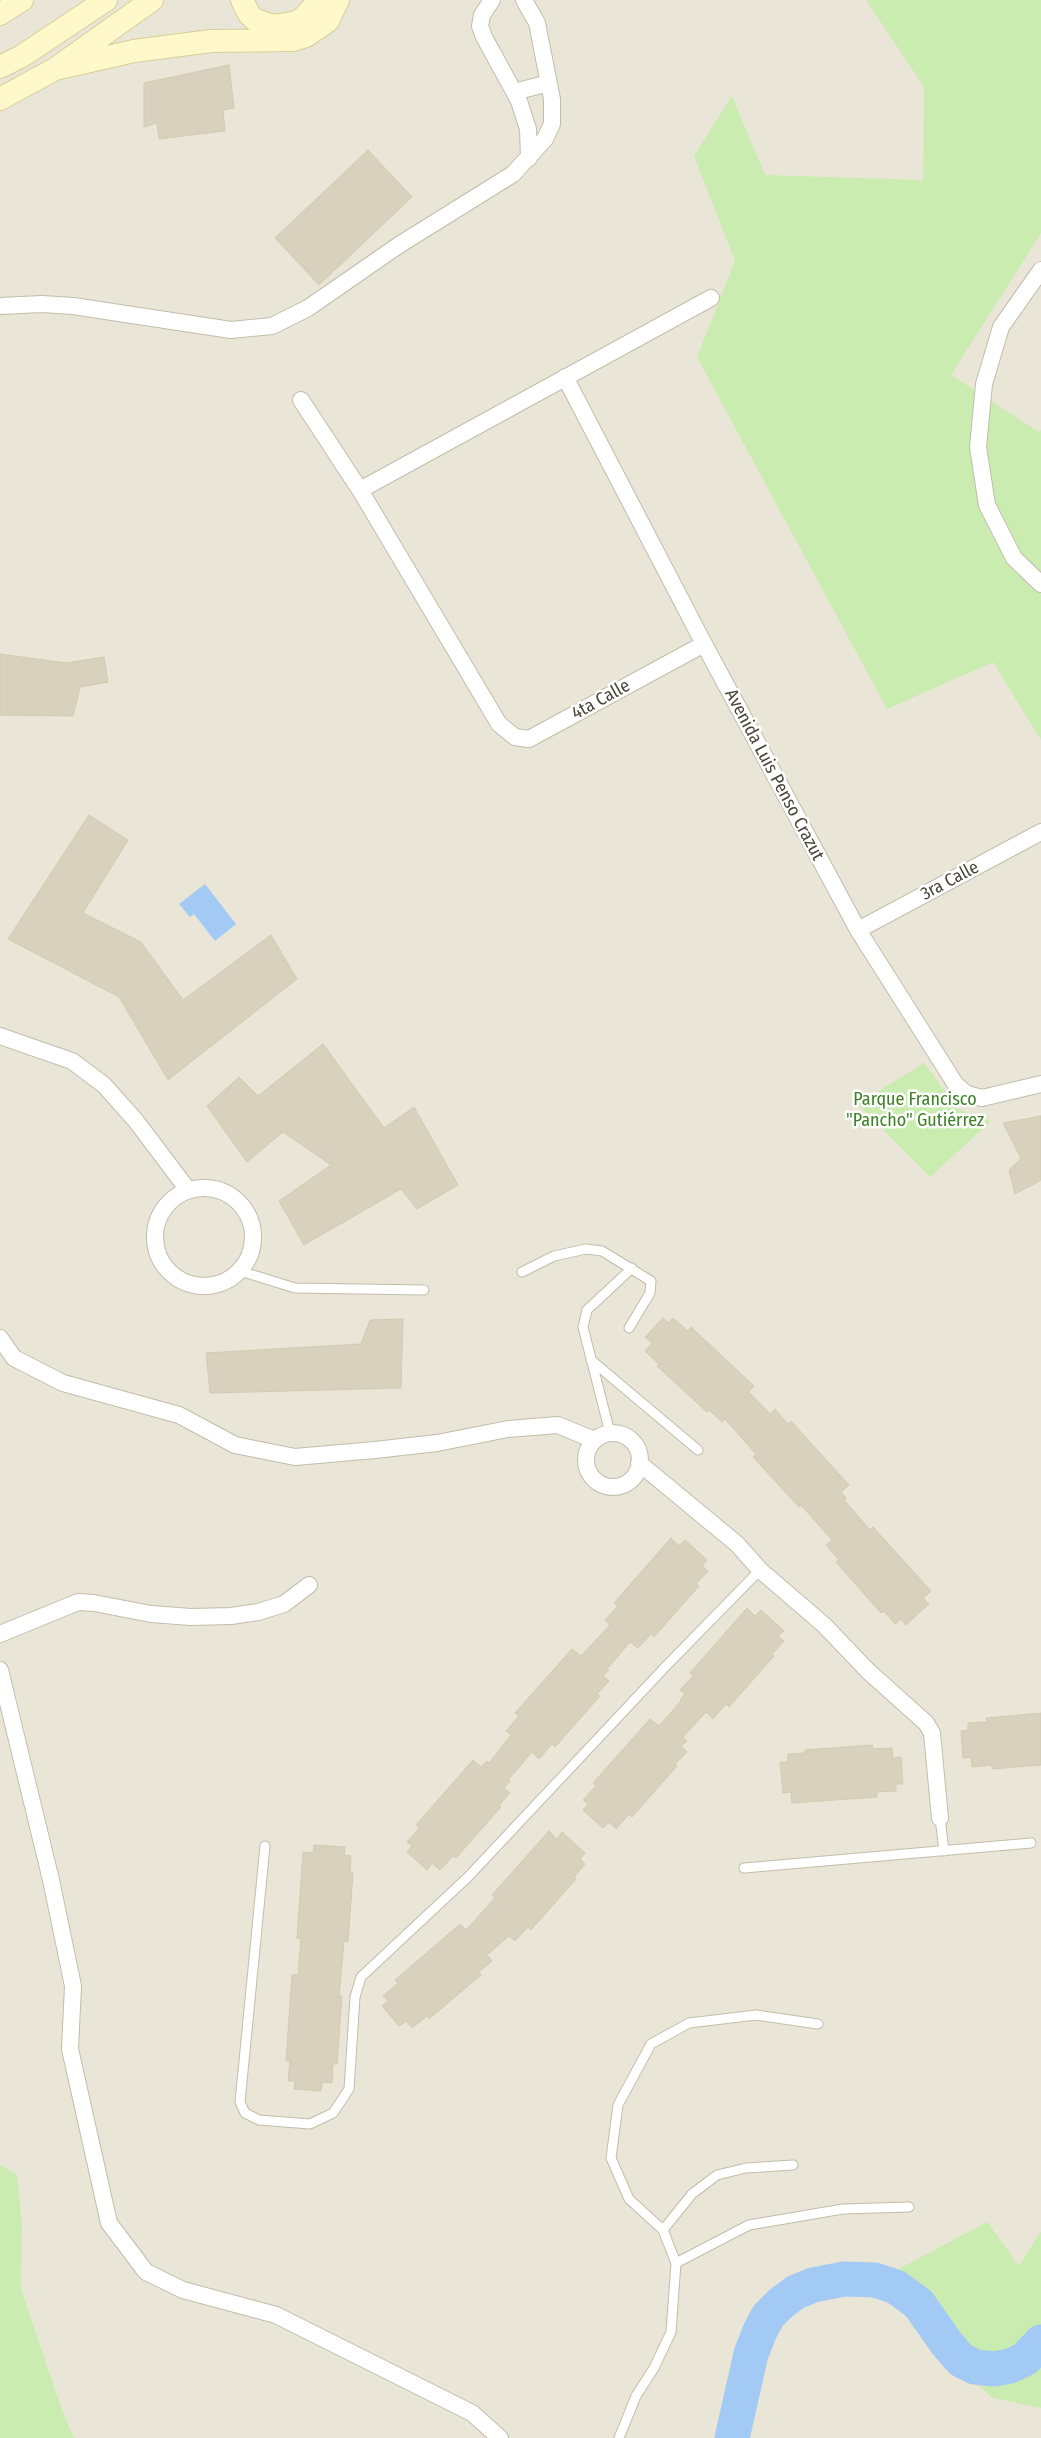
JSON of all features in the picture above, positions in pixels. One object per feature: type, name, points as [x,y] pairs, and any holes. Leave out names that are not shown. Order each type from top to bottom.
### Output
[{"type":"main road","points":[[0,14],[22,0]]},
{"type":"main road","points":[[0,67],[37,47],[106,0]]},
{"type":"main road","points":[[0,99],[55,69],[152,0]]},
{"type":"main road","points":[[242,0],[249,14],[255,20],[272,26],[294,23],[303,18],[320,0]]},
{"type":"main road","points":[[55,69],[134,51],[175,45],[211,41],[293,40],[306,36],[328,22],[338,0]]},
{"type":"street","points":[[492,0],[482,14],[480,26],[484,37],[519,101],[528,129],[529,158]]},
{"type":"street","points":[[0,306],[42,304],[73,306],[231,330],[272,326],[308,308],[399,245],[513,174],[546,139],[552,124],[553,110],[549,83],[537,23],[524,0]]},
{"type":"street","points":[[514,92],[549,83]]},
{"type":"street","points":[[1041,270],[1001,327],[984,384],[978,447],[987,505],[1014,558],[1041,584]]},
{"type":"street","points":[[301,400],[360,490],[712,298]]},
{"type":"street","name":"Avenida Luis Penso Crazut","points":[[565,377],[704,644],[858,930],[956,1085],[967,1094],[982,1098],[1041,1084]]},
{"type":"street","name":"4ta Calle","points":[[360,490],[499,724],[515,737],[529,739],[704,644]]},
{"type":"street","name":"3ra Calle","points":[[858,930],[1041,832]]},
{"type":"street","points":[[0,1036],[72,1061],[104,1085],[136,1122],[188,1190]]},
{"type":"street","points":[[204,1187],[220,1190],[234,1198],[246,1210],[252,1225],[253,1242],[249,1258],[240,1271],[227,1281],[205,1287],[181,1280],[168,1270],[160,1257],[156,1241],[156,1225],[163,1210],[173,1199],[188,1190],[204,1187]]},
{"type":"street","points":[[0,1338],[14,1358],[63,1383],[179,1414],[235,1445],[295,1457],[375,1450],[437,1442],[508,1429],[558,1425],[594,1440]]},
{"type":"street","points":[[610,1433],[627,1437],[638,1450],[639,1464],[635,1476],[621,1486],[603,1486],[595,1481],[586,1465],[586,1456],[594,1440],[610,1433]]},
{"type":"street","points":[[639,1464],[737,1544],[760,1570],[824,1624],[868,1672],[926,1723],[932,1733],[940,1818]]},
{"type":"street","points":[[0,1634],[78,1602],[94,1603],[152,1614],[191,1617],[231,1616],[258,1612],[284,1604],[309,1585]]},
{"type":"street","points":[[0,1670],[73,1986],[70,2049],[109,2223],[146,2272],[183,2290],[276,2315],[472,2413],[500,2438]]},
{"type":"lane","points":[[522,1272],[554,1256],[586,1249],[602,1251],[651,1281],[650,1293],[628,1328]]},
{"type":"lane","points":[[610,1433],[583,1327],[587,1310],[632,1268]]},
{"type":"lane","points":[[240,1271],[295,1288],[424,1290]]},
{"type":"lane","points":[[591,1360],[698,1450]]},
{"type":"lane","points":[[265,1846],[240,2102],[245,2113],[259,2120],[310,2124],[333,2113],[349,2089],[355,1997],[361,1977],[468,1877],[667,1665],[760,1570]]},
{"type":"lane","points":[[940,1818],[944,1851]]},
{"type":"lane","points":[[744,1868],[1031,1843]]},
{"type":"lane","points":[[619,2438],[636,2396],[654,2368],[671,2332],[676,2262],[663,2230],[629,2199],[611,2158],[618,2105],[651,2044],[689,2023],[756,2015],[818,2024]]},
{"type":"lane","points":[[663,2230],[692,2194],[717,2175],[746,2168],[793,2165]]},
{"type":"lane","points":[[676,2262],[749,2225],[843,2209],[909,2207]]},
{"type":"shaded area","points":[[0,0],[1041,0],[1041,2438],[74,2438],[61,2407],[21,2288],[22,2225],[17,2174],[0,2165]]},
{"type":"green space","points":[[866,0],[1041,0],[1041,233],[951,375],[1039,432],[1041,430],[1041,740],[993,662],[887,709],[697,357],[735,261],[694,156],[732,96],[765,175],[923,180],[924,87]]},
{"type":"green space","name":"Parque Francisco \"Pancho\" Gutiérrez","points":[[924,1063],[958,1109],[991,1121],[930,1177],[858,1104]]},
{"type":"green space","points":[[0,2165],[17,2174],[22,2225],[21,2288],[61,2407],[74,2438],[0,2438]]},
{"type":"green space","points":[[987,2222],[1019,2266],[1041,2231],[1041,2408],[993,2398],[911,2326],[893,2272]]},
{"type":"water","points":[[205,884],[236,924],[215,941],[194,914],[190,917],[179,904]]},
{"type":"building","points":[[229,65],[234,108],[223,110],[225,131],[159,139],[157,123],[144,127],[144,83]]},
{"type":"building","points":[[368,150],[412,197],[319,285],[275,238]]},
{"type":"building","points":[[0,654],[66,663],[104,657],[108,682],[80,687],[73,716],[0,715]]},
{"type":"building","points":[[89,815],[128,840],[83,913],[141,942],[183,1000],[271,935],[297,979],[168,1080],[119,997],[8,939]]},
{"type":"building","points":[[323,1044],[384,1128],[414,1107],[458,1185],[417,1209],[401,1189],[304,1245],[279,1201],[331,1165],[283,1132],[247,1162],[207,1106],[239,1077],[258,1096]]},
{"type":"building","points":[[1041,1116],[1041,1180],[1015,1194],[1009,1170],[1021,1158],[1003,1123]]},
{"type":"building","points":[[663,1318],[669,1323],[673,1318],[688,1331],[691,1327],[754,1386],[749,1392],[770,1414],[775,1409],[788,1424],[791,1421],[849,1485],[841,1492],[846,1498],[844,1500],[870,1530],[873,1527],[931,1591],[923,1598],[929,1604],[906,1625],[901,1619],[895,1624],[884,1611],[881,1613],[836,1562],[839,1560],[826,1545],[832,1540],[801,1505],[799,1507],[753,1457],[756,1454],[725,1419],[722,1422],[709,1410],[707,1412],[657,1366],[659,1364],[645,1351],[652,1343],[645,1337]]},
{"type":"building","points":[[403,1319],[401,1388],[210,1393],[206,1353],[361,1344],[370,1320]]},
{"type":"building","points":[[671,1538],[679,1546],[685,1540],[707,1560],[702,1566],[708,1571],[696,1584],[699,1586],[654,1637],[651,1634],[638,1648],[630,1642],[603,1676],[609,1681],[597,1694],[600,1696],[555,1747],[552,1744],[539,1759],[532,1752],[508,1780],[510,1781],[504,1788],[510,1793],[499,1805],[501,1807],[456,1858],[453,1856],[440,1870],[432,1863],[427,1870],[407,1852],[412,1846],[407,1842],[420,1827],[416,1825],[473,1760],[481,1767],[487,1761],[489,1763],[511,1735],[506,1731],[519,1716],[515,1713],[572,1649],[581,1656],[610,1625],[605,1620],[618,1606],[614,1603]]},
{"type":"building","points":[[747,1608],[755,1616],[761,1610],[784,1631],[778,1636],[784,1641],[772,1654],[774,1656],[729,1707],[726,1704],[713,1719],[706,1712],[683,1737],[687,1741],[681,1746],[687,1752],[632,1817],[629,1814],[616,1829],[609,1822],[603,1828],[583,1810],[588,1804],[583,1800],[596,1786],[593,1783],[650,1719],[659,1726],[681,1701],[685,1694],[680,1690],[693,1676],[690,1673]]},
{"type":"building","points":[[1041,1713],[1041,1765],[992,1769],[992,1765],[972,1767],[971,1757],[963,1758],[961,1731],[968,1730],[968,1723],[987,1722],[986,1718]]},
{"type":"building","points":[[872,1745],[873,1749],[892,1748],[893,1758],[901,1757],[903,1784],[896,1784],[896,1791],[877,1792],[877,1797],[792,1803],[791,1792],[783,1793],[780,1762],[788,1762],[788,1754],[805,1753],[805,1750]]},
{"type":"building","points":[[549,1831],[557,1839],[562,1832],[585,1853],[580,1859],[585,1864],[574,1877],[576,1879],[531,1930],[528,1927],[515,1941],[509,1936],[487,1955],[492,1961],[479,1972],[481,1975],[429,2019],[427,2016],[412,2028],[406,2021],[399,2026],[382,2006],[388,2001],[383,1996],[398,1983],[395,1980],[460,1924],[466,1930],[495,1898],[492,1895]]},
{"type":"building","points":[[314,1845],[345,1847],[344,1855],[351,1856],[350,1873],[353,1873],[348,1942],[344,1941],[339,1996],[342,1996],[337,2064],[333,2064],[332,2083],[322,2082],[321,2091],[294,2089],[295,2081],[288,2081],[290,2061],[286,2061],[292,1975],[298,1975],[301,1939],[297,1938],[303,1852],[313,1853]]},
{"type":"waterway","points":[[732,2438],[751,2354],[760,2331],[768,2316],[781,2303],[796,2292],[813,2285],[844,2279],[875,2280],[896,2287],[919,2304],[947,2344],[961,2360],[975,2367],[994,2369],[1010,2366],[1025,2359],[1041,2342]]}]
